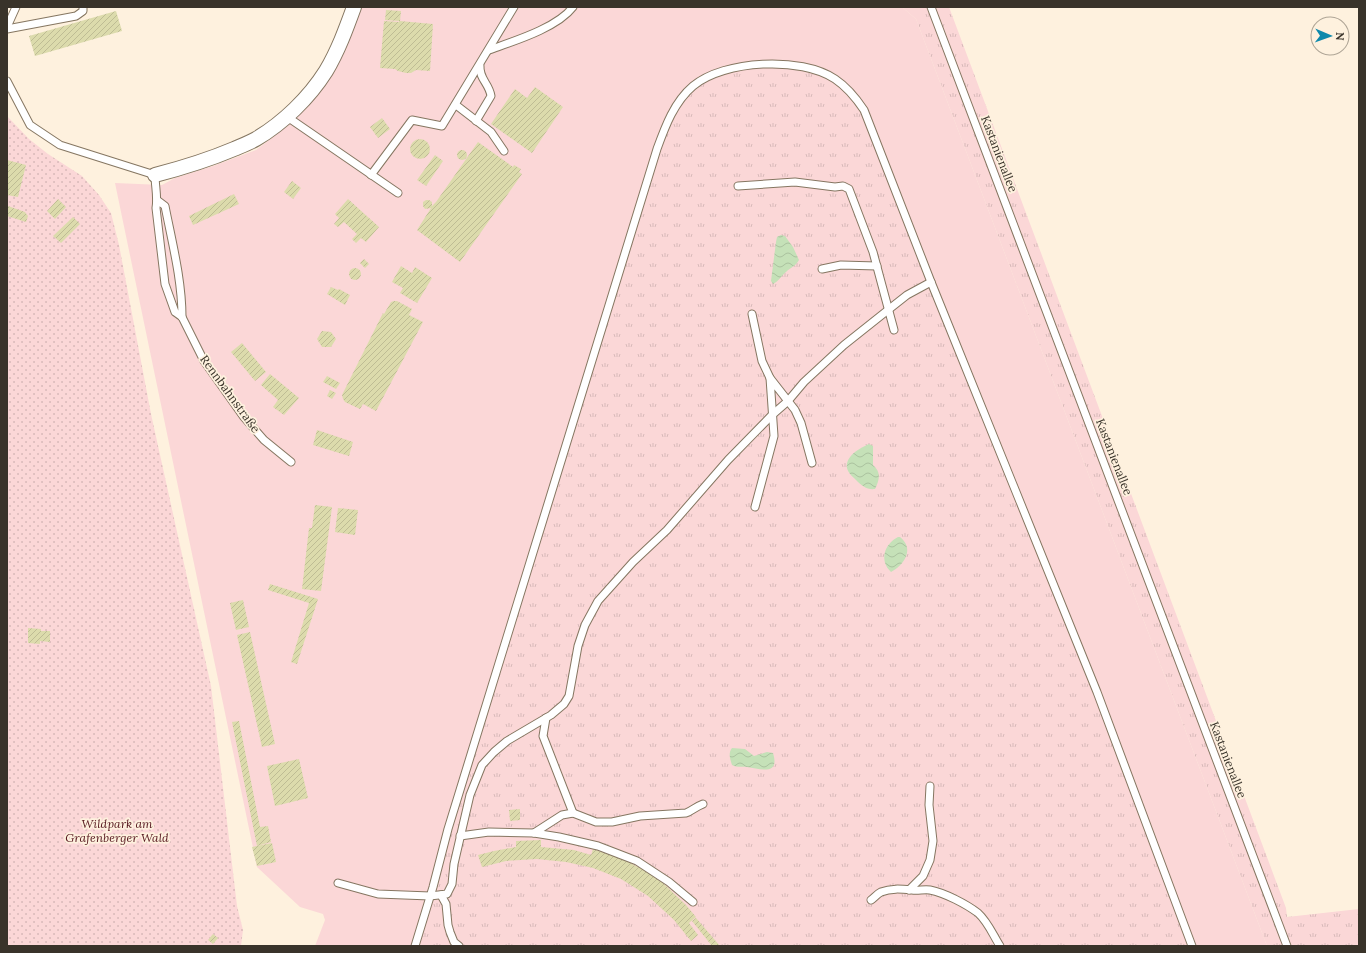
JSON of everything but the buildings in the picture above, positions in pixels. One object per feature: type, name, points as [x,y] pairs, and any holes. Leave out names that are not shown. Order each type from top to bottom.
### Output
[{"type":"street","points":[[155,175],[194,164],[255,140],[286,116],[302,102],[325,72],[340,44],[354,7]]},
{"type":"lane","points":[[7,28],[16,7]]},
{"type":"lane","points":[[7,28],[76,16],[83,11],[83,7]]},
{"type":"lane","points":[[371,175],[412,120],[442,126],[514,7]]},
{"type":"lane","points":[[489,50],[528,36],[568,14],[573,7]]},
{"type":"lane","name":"Kastanienallee","points":[[931,7],[1287,946]]},
{"type":"lane","points":[[415,946],[448,830],[657,149],[666,124],[678,103],[692,86],[709,76],[729,69],[751,65],[772,64],[806,67],[834,78],[845,86],[864,110],[931,282],[1097,692],[1192,946]]},
{"type":"lane","points":[[476,121],[491,96],[490,89],[479,73],[480,65]]},
{"type":"lane","points":[[7,80],[30,124],[60,145],[155,175]]},
{"type":"lane","points":[[456,105],[491,132],[504,151]]},
{"type":"lane","points":[[286,116],[398,193]]},
{"type":"lane","name":"Rennbahnstraße","points":[[155,175],[157,200],[156,208],[165,284],[175,312],[182,317]]},
{"type":"lane","points":[[738,186],[795,182],[834,187],[843,186],[849,189],[861,218],[877,266],[894,330]]},
{"type":"lane","name":"Rennbahnstraße","points":[[157,200],[165,206],[180,289],[182,317],[204,361],[243,416],[264,440],[291,462]]},
{"type":"lane","points":[[822,269],[841,265],[877,266]]},
{"type":"lane","points":[[338,883],[378,894],[430,896],[447,894],[452,884],[460,836],[470,795],[484,762],[507,741],[546,718],[564,704],[569,696],[578,646],[585,625],[598,601],[633,562],[667,530],[728,460],[772,415],[788,401],[804,382],[844,345],[907,295],[931,282]]},
{"type":"lane","points":[[752,314],[762,361],[770,378],[795,410],[801,423],[812,463]]},
{"type":"lane","points":[[755,507],[774,436],[770,378]]},
{"type":"lane","points":[[546,718],[543,736],[573,813]]},
{"type":"lane","points":[[910,890],[924,876],[930,860],[933,841],[929,805],[930,786]]},
{"type":"lane","points":[[534,833],[562,815],[573,813],[596,822],[612,822],[640,816],[686,814],[703,804]]},
{"type":"lane","points":[[460,836],[489,832],[534,833],[598,846],[637,861],[669,882],[693,902]]},
{"type":"lane","points":[[871,900],[881,892],[896,889],[930,890],[964,904],[979,914],[989,926],[993,936],[1000,946]]},
{"type":"lane","points":[[441,895],[446,904],[450,932],[454,942],[459,946]]},
{"type":"green space","points":[[360,7],[902,7],[916,19],[1267,946],[1192,946],[1097,692],[864,110],[834,78],[791,65],[729,69],[692,86],[666,124],[415,946],[315,946],[325,920],[323,914],[300,907],[257,867],[115,183],[162,185],[175,178],[256,150],[290,124],[325,86],[342,56]]},
{"type":"green space","points":[[902,7],[949,7],[1286,908],[1287,917],[1359,909],[1359,946],[1267,946],[916,19]]},
{"type":"green space","points":[[772,64],[821,72],[856,98],[1097,692],[1192,946],[415,946],[657,149],[678,103],[709,76]]},
{"type":"green space","name":"Wildpark am Grafenberger Wald","points":[[7,116],[29,139],[48,154],[82,176],[99,195],[111,213],[119,245],[151,414],[211,686],[237,906],[243,930],[241,946],[7,946]]},
{"type":"water","points":[[781,235],[785,236],[793,247],[799,260],[773,284],[771,281],[776,242],[777,237]]},
{"type":"water","points":[[869,444],[873,446],[873,465],[879,476],[875,489],[870,489],[863,486],[848,472],[847,468],[848,460],[851,456]]},
{"type":"water","points":[[898,537],[900,537],[907,547],[907,552],[904,561],[891,572],[885,563],[884,558],[886,548]]},
{"type":"water","points":[[732,748],[745,749],[754,756],[767,752],[773,753],[774,765],[772,768],[763,770],[734,766],[732,765],[730,756]]}]
